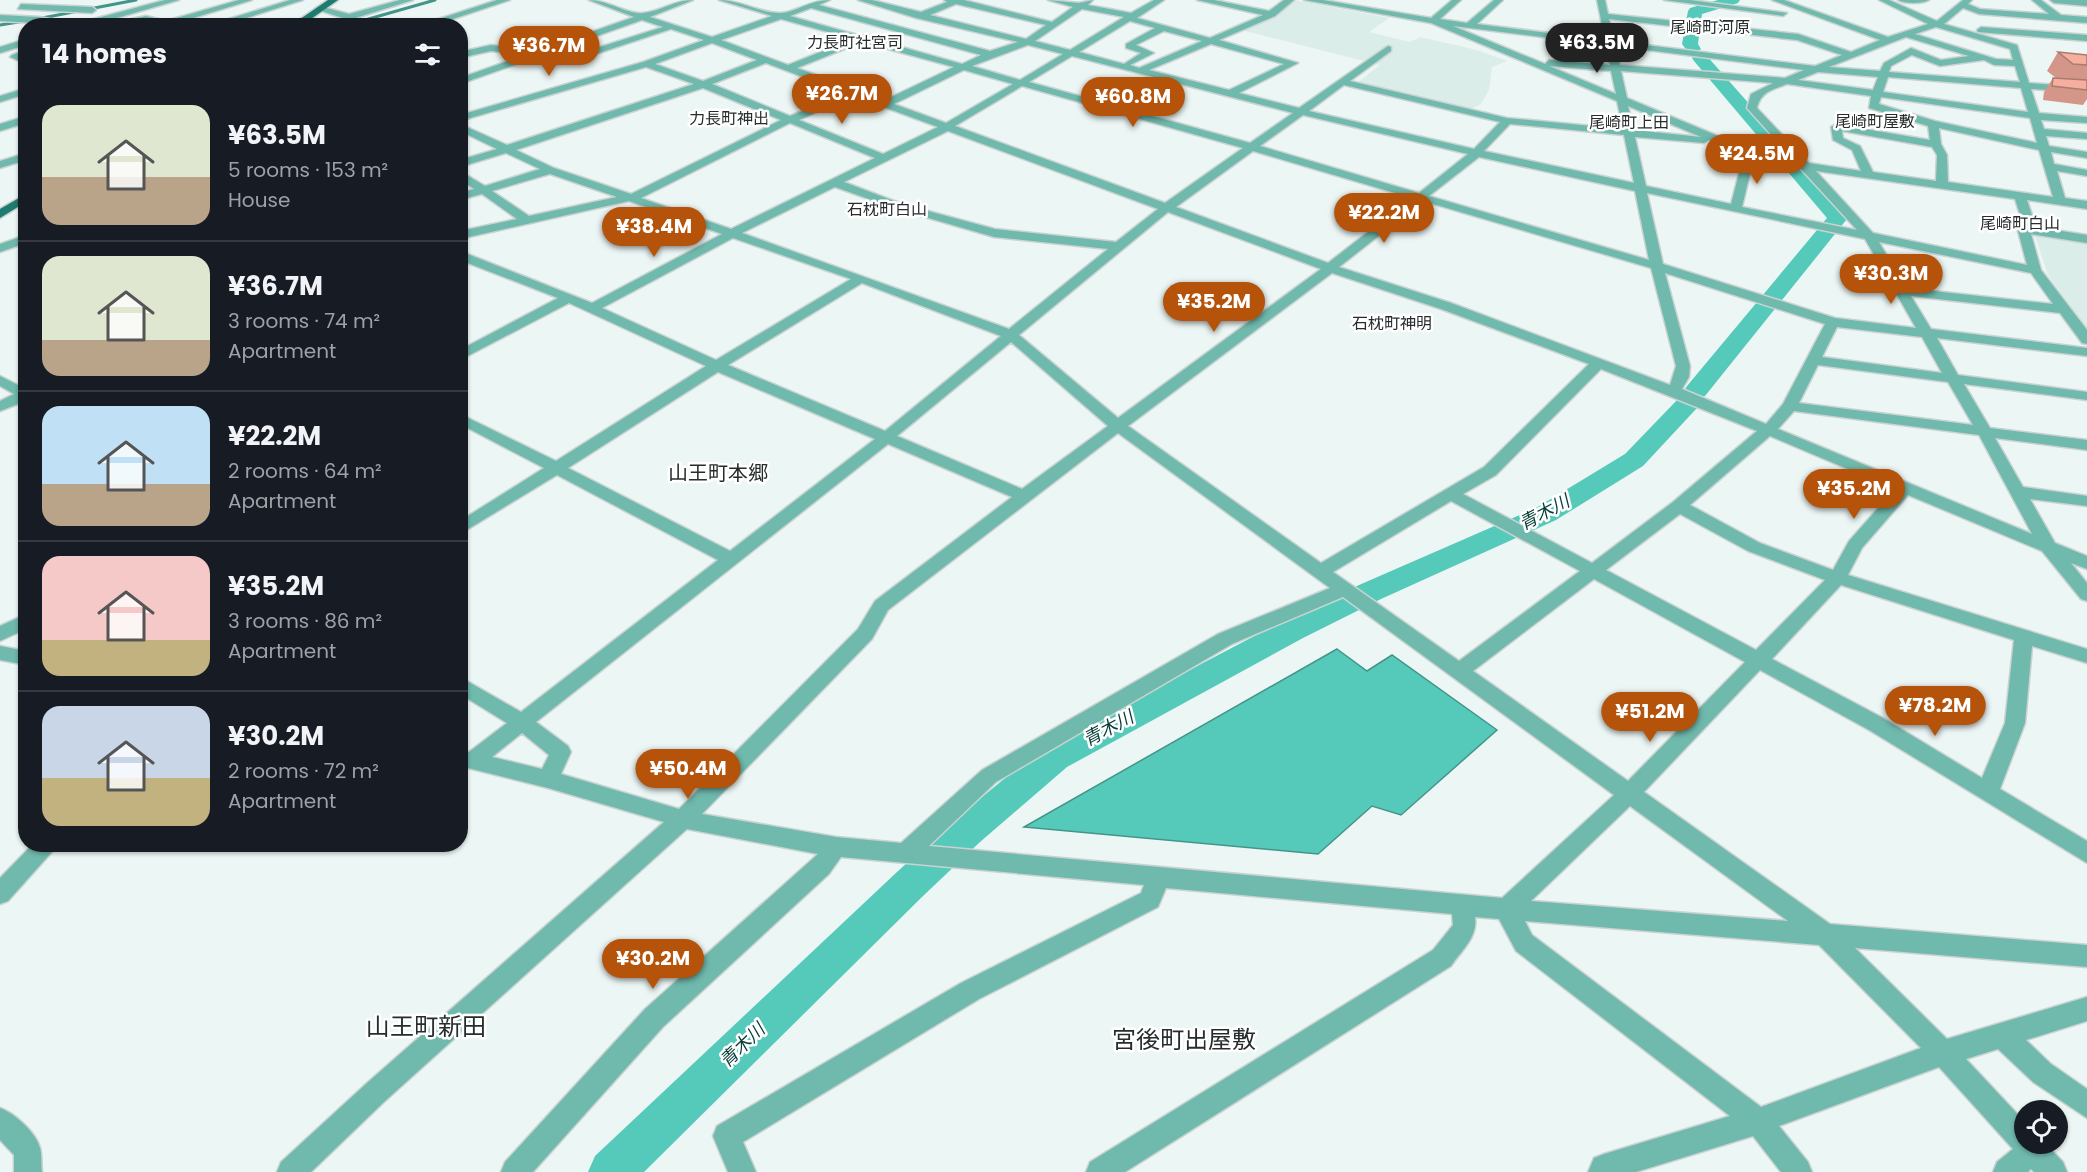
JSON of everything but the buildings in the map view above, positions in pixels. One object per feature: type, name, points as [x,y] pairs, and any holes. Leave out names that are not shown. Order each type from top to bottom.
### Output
[{"type":"main road","points":[[306,18],[326,5]]},
{"type":"main road","points":[[0,214],[18,202]]},
{"type":"street","points":[[0,17],[36,0]]},
{"type":"street","points":[[58,8],[76,0]]},
{"type":"street","points":[[192,18],[248,0]]},
{"type":"street","points":[[238,18],[301,0],[326,5],[350,17],[409,0]]},
{"type":"street","points":[[447,18],[506,0]]},
{"type":"street","points":[[593,0],[714,41],[1166,209],[1330,268],[1446,306],[1674,391],[2087,563]]},
{"type":"street","points":[[608,6],[618,0]]},
{"type":"street","points":[[468,78],[689,0]]},
{"type":"street","points":[[723,0],[1023,81],[1251,147],[1657,266],[1833,322],[2087,352]]},
{"type":"street","points":[[791,0],[990,54]]},
{"type":"street","points":[[468,116],[646,64],[826,0]]},
{"type":"street","points":[[862,0],[1300,112],[1475,154],[2035,270]]},
{"type":"street","points":[[1052,0],[1130,17],[1293,63],[1229,94]]},
{"type":"street","points":[[885,104],[990,54],[1028,42],[1089,0]]},
{"type":"street","points":[[591,309],[732,233],[947,127],[1160,0]]},
{"type":"street","points":[[1202,0],[1272,14]]},
{"type":"street","points":[[1139,71],[1272,14],[1290,0]]},
{"type":"street","points":[[1308,0],[1433,21],[1818,69],[1883,74],[1979,94],[2035,116],[2087,120]]},
{"type":"street","points":[[1433,21],[1457,0]]},
{"type":"street","points":[[1470,24],[1499,0]]},
{"type":"street","points":[[1601,0],[1657,266],[1683,366],[1682,377],[1674,391]]},
{"type":"street","points":[[1668,0],[1783,13]]},
{"type":"street","points":[[1776,0],[1888,40]]},
{"type":"street","points":[[1734,14],[1771,18],[1800,9],[1815,0]]},
{"type":"street","points":[[1883,0],[1903,12],[1940,26],[2014,47],[2060,201]]},
{"type":"street","points":[[1902,0],[1925,0]]},
{"type":"street","points":[[2036,0],[2087,38]]},
{"type":"street","points":[[2054,0],[2087,3]]},
{"type":"street","points":[[786,69],[954,1],[1051,24]]},
{"type":"street","points":[[1940,26],[1965,1],[1979,11],[2087,20]]},
{"type":"street","points":[[146,18],[178,3]]},
{"type":"street","points":[[111,18],[178,3]]},
{"type":"street","points":[[1385,13],[1397,4]]},
{"type":"street","points":[[21,7],[92,10]]},
{"type":"street","points":[[1605,16],[1694,26],[1775,31],[1851,55]]},
{"type":"street","points":[[0,17],[18,18]]},
{"type":"street","points":[[1433,21],[1750,153],[1797,164],[2087,205]]},
{"type":"street","points":[[0,27],[18,24]]},
{"type":"street","points":[[2087,38],[1940,26],[1888,40],[1787,81],[1755,96],[1752,108],[1797,164],[1870,237],[1984,431],[2047,545],[2087,595]]},
{"type":"street","points":[[549,49],[581,56],[670,27]]},
{"type":"street","points":[[1120,66],[1149,53],[1129,46],[1164,27]]},
{"type":"street","points":[[1905,34],[1985,57],[1994,62],[2019,63]]},
{"type":"street","points":[[2,48],[18,44]]},
{"type":"street","points":[[2,48],[18,56]]},
{"type":"street","points":[[468,53],[491,48],[536,53]]},
{"type":"street","points":[[468,759],[522,722],[887,437],[1117,246],[1388,49]]},
{"type":"street","points":[[1985,57],[1940,63],[1911,51],[1887,65],[1873,106],[1929,120],[1933,124],[2087,155]]},
{"type":"street","points":[[468,162],[664,99],[764,61]]},
{"type":"street","points":[[1533,62],[1787,81],[1877,93],[1979,94],[2026,85],[2086,92]]},
{"type":"street","points":[[646,64],[791,118],[883,158]]},
{"type":"street","points":[[1342,82],[1507,121],[1722,142]]},
{"type":"street","points":[[0,99],[18,93]]},
{"type":"street","points":[[468,233],[634,197],[791,118],[852,93]]},
{"type":"street","points":[[1979,94],[1987,124],[1982,133]]},
{"type":"street","points":[[8,115],[18,117]]},
{"type":"street","points":[[0,128],[18,121]]},
{"type":"street","points":[[291,1172],[376,1092],[683,819],[865,634],[881,606],[1024,496],[1330,268],[1475,154],[1507,121]]},
{"type":"street","points":[[1933,124],[1936,144],[1942,155],[1942,185]]},
{"type":"street","points":[[1869,175],[1856,148],[1838,140],[1836,127],[1936,144]]},
{"type":"street","points":[[468,131],[550,170],[634,197],[861,278],[1011,335],[1118,426],[1823,933],[1943,1053],[2014,1131]]},
{"type":"street","points":[[2040,132],[2087,136]]},
{"type":"street","points":[[1736,209],[1750,153]]},
{"type":"street","points":[[0,165],[18,159]]},
{"type":"street","points":[[2049,166],[2087,172]]},
{"type":"street","points":[[468,195],[550,170]]},
{"type":"street","points":[[468,179],[528,221]]},
{"type":"street","points":[[833,182],[898,206],[994,233],[1117,246]]},
{"type":"street","points":[[2020,196],[2031,230]]},
{"type":"street","points":[[2087,239],[2031,230],[2024,231],[2035,270],[2087,340]]},
{"type":"street","points":[[0,248],[18,242]]},
{"type":"street","points":[[468,258],[569,298],[717,366],[1024,496]]},
{"type":"street","points":[[468,524],[861,278]]},
{"type":"street","points":[[1901,291],[2064,309]]},
{"type":"street","points":[[468,352],[569,298]]},
{"type":"street","points":[[1460,671],[1679,506],[1769,429],[1790,406],[1833,322]]},
{"type":"street","points":[[1814,360],[2087,396]]},
{"type":"street","points":[[1321,571],[1490,471],[1598,363]]},
{"type":"street","points":[[0,380],[18,391]]},
{"type":"street","points":[[0,406],[18,398]]},
{"type":"street","points":[[1790,406],[2087,445]]},
{"type":"street","points":[[468,422],[731,559]]},
{"type":"street","points":[[1506,909],[1629,794],[1838,578],[1855,545],[1906,487]]},
{"type":"street","points":[[2018,492],[2087,501]]},
{"type":"street","points":[[1451,494],[1591,572],[1876,724],[2087,853]]},
{"type":"street","points":[[1679,506],[1754,547],[1838,578],[2024,634],[2087,656]]},
{"type":"street","points":[[910,855],[989,776],[1225,639],[1355,595]]},
{"type":"street","points":[[0,634],[18,624]]},
{"type":"street","points":[[1988,791],[2015,723],[2024,634]]},
{"type":"street","points":[[0,653],[18,656]]},
{"type":"street","points":[[468,689],[522,722],[561,752],[548,779]]},
{"type":"street","points":[[468,760],[548,779],[683,819],[747,833],[836,847],[1506,909],[2087,956]]},
{"type":"street","points":[[515,1172],[654,1018],[821,867],[836,847]]},
{"type":"street","points":[[0,894],[40,852]]},
{"type":"street","points":[[742,1172],[727,1136],[970,991],[1150,900],[1158,877]]},
{"type":"street","points":[[1100,1172],[1442,958],[1465,928],[1462,904]]},
{"type":"street","points":[[1506,909],[1524,943],[1758,1121],[1798,1172]]},
{"type":"street","points":[[1602,1172],[1604,1168],[1758,1121],[1943,1053],[2087,1009]]},
{"type":"street","points":[[2002,1035],[2042,1073],[2087,1105]]},
{"type":"street","points":[[0,1121],[27,1149],[28,1172]]},
{"type":"street","points":[[2007,1172],[2020,1154]]},
{"type":"street","points":[[2036,1154],[2053,1172]]},
{"type":"shaded area","points":[[1295,0],[1389,18],[1369,32],[1410,42],[1420,37],[1477,50],[1507,61],[1492,67],[1489,90],[1481,104],[1469,110],[1356,84],[1380,65],[1241,30],[1272,17]]},
{"type":"shaded area","points":[[2041,234],[2087,242],[2087,328],[2048,275],[2035,236]]},
{"type":"shaded area","points":[[1337,649],[1367,671],[1392,655],[1497,730],[1401,815],[1372,806],[1318,854],[1024,827]]},
{"type":"waterway","points":[[42,18],[136,0]]},
{"type":"waterway","points":[[372,18],[435,0]]},
{"type":"waterway","name":"青木川","points":[[1693,49],[1690,44],[1695,11],[1733,0]]},
{"type":"waterway","points":[[0,25],[18,22]]},
{"type":"waterway","name":"青木川","points":[[1696,391],[1837,219],[1837,215],[1700,58]]},
{"type":"waterway","name":"青木川","points":[[611,1172],[910,884],[967,831],[1055,757],[1292,630],[1370,592],[1546,514],[1634,460],[1688,403]]},
{"type":"district","name":"尾崎町河原","points":[[1710,27]]},
{"type":"district","name":"力長町社宮司","points":[[855,42]]},
{"type":"district","name":"力長町神出","points":[[729,118]]},
{"type":"district","name":"尾崎町屋敷","points":[[1875,121]]},
{"type":"district","name":"尾崎町上田","points":[[1629,122]]},
{"type":"district","name":"石枕町白山","points":[[887,209]]},
{"type":"district","name":"尾崎町白山","points":[[2020,223]]},
{"type":"district","name":"石枕町神明","points":[[1392,323]]},
{"type":"district","name":"山王町本郷","points":[[718,473]]},
{"type":"district","name":"山王町新田","points":[[426,1026]]},
{"type":"district","name":"宮後町出屋敷","points":[[1184,1039]]}]
